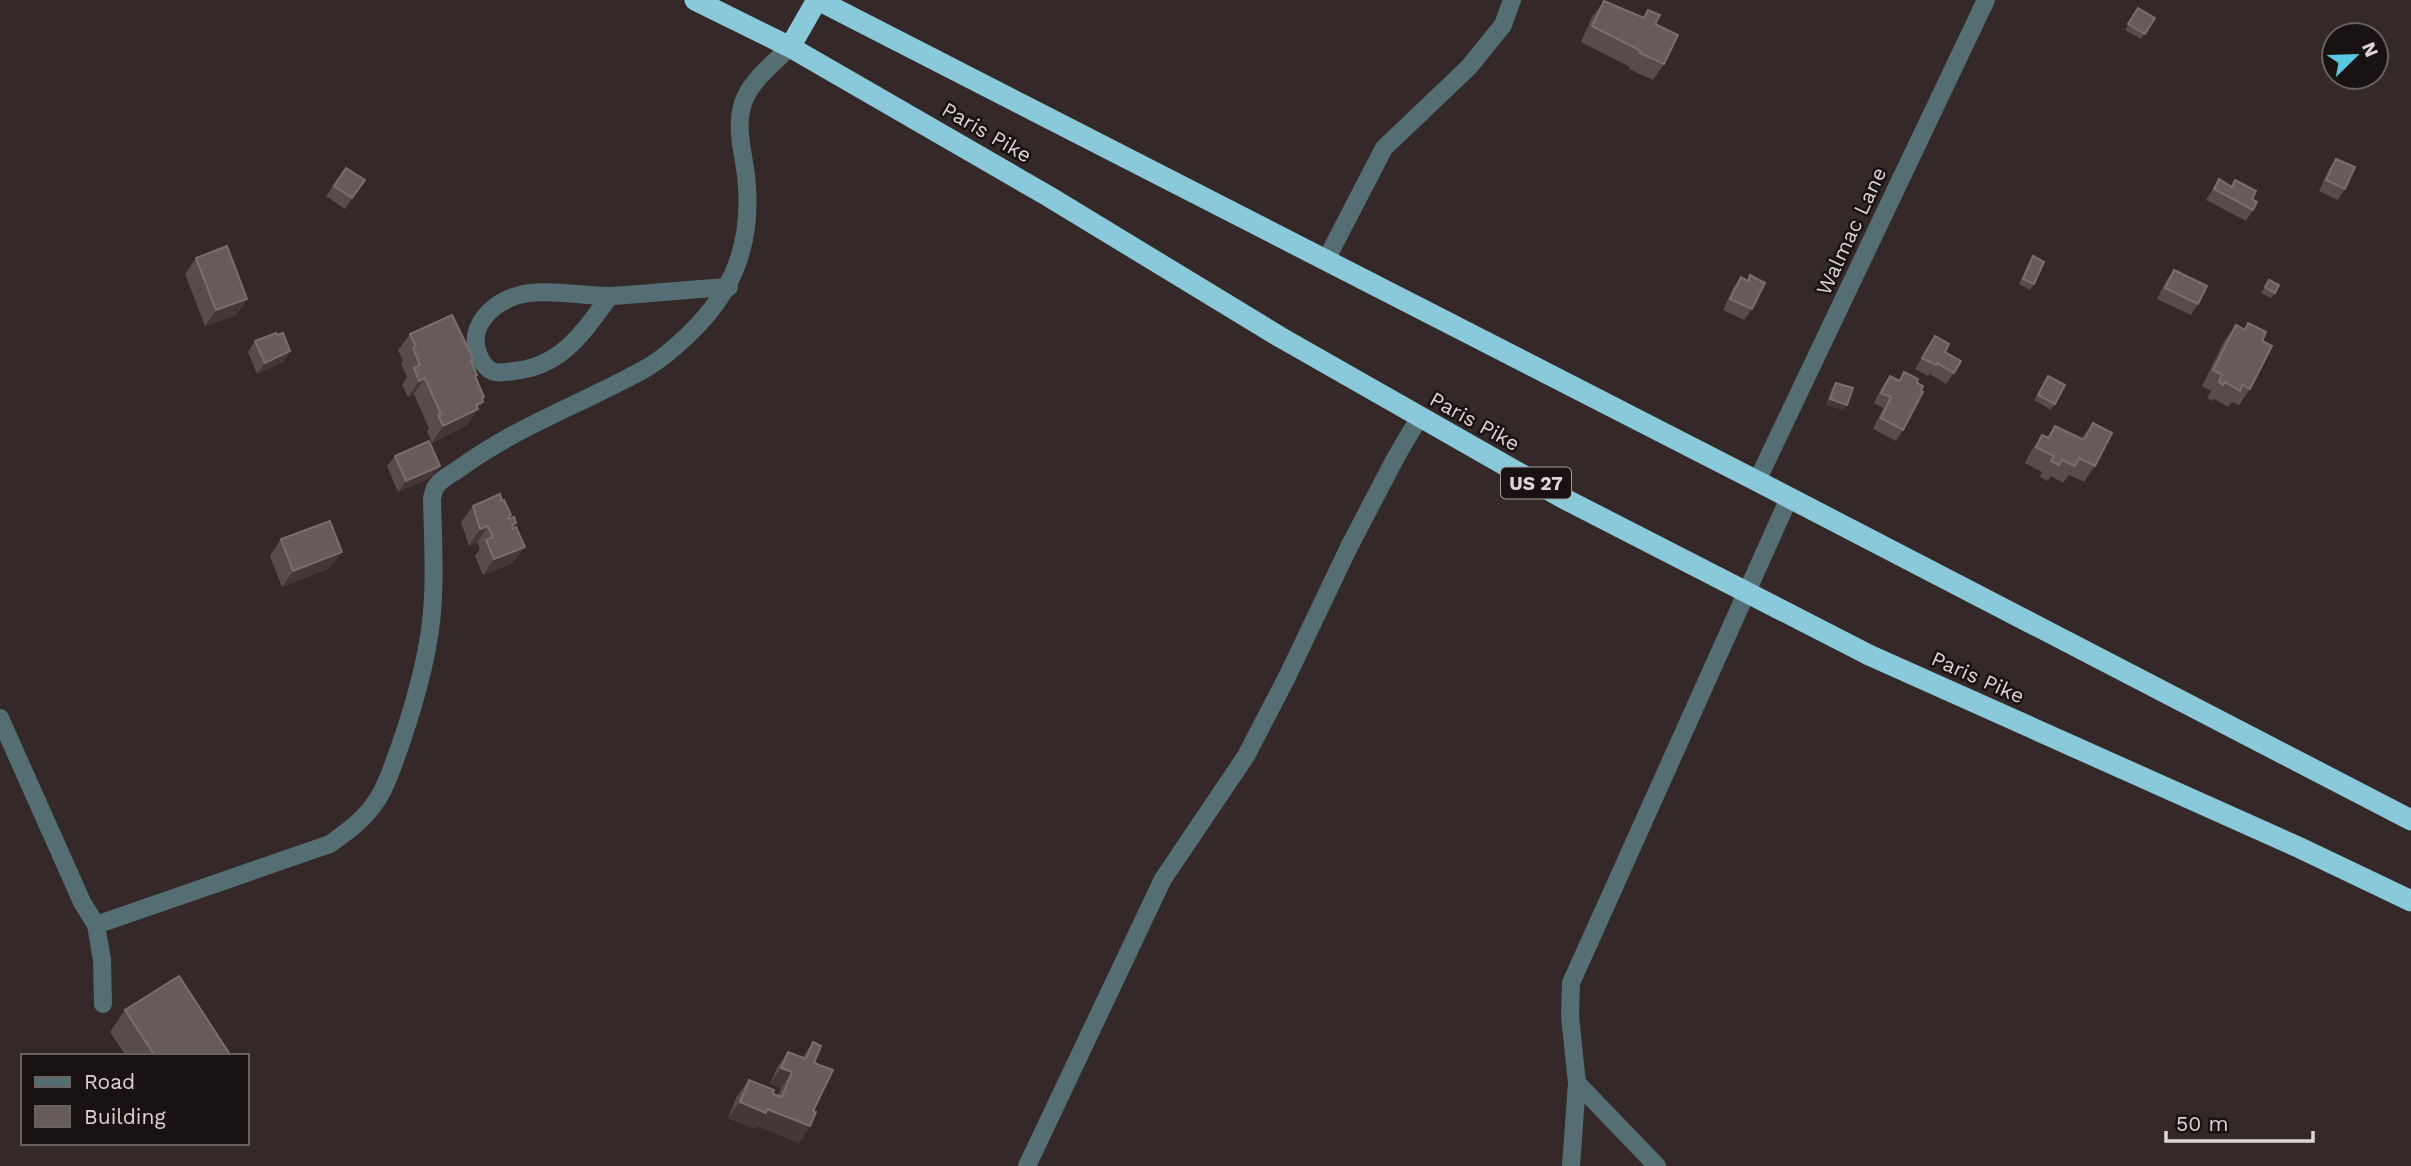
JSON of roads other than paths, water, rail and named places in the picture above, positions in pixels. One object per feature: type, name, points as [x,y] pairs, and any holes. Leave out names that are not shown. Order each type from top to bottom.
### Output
[{"type":"highway","name":"Paris Pike","points":[[695,0],[790,47],[1048,196],[1280,337],[1561,497],[1869,654],[2298,847],[2411,901]]},
{"type":"highway","name":"Paris Pike","points":[[817,0],[2411,820]]},
{"type":"highway","points":[[790,47],[817,0]]},
{"type":"street","points":[[1326,260],[1384,148],[1469,67],[1503,25],[1512,0]]},
{"type":"street","name":"Walmac Lane","points":[[1756,481],[1986,0]]},
{"type":"street","points":[[96,925],[330,844],[359,822],[384,790],[423,669],[428,646],[433,587],[434,489],[478,455],[666,356],[712,311],[729,287],[746,229],[747,186],[741,156],[739,123],[743,104],[752,85],[790,47]]},
{"type":"street","points":[[610,296],[573,343],[554,359],[529,368],[506,372],[493,372],[483,363],[476,346],[476,332],[483,318],[494,307],[512,296],[545,291],[610,296],[729,287]]},
{"type":"street","points":[[1027,1166],[1163,879],[1245,756],[1287,677],[1349,547],[1419,418]]},
{"type":"street","points":[[1571,1166],[1577,1083],[1570,1016],[1572,983],[1789,498]]},
{"type":"street","points":[[0,718],[82,902],[96,925],[102,960],[103,1004]]},
{"type":"street","points":[[1577,1083],[1657,1166]]}]
